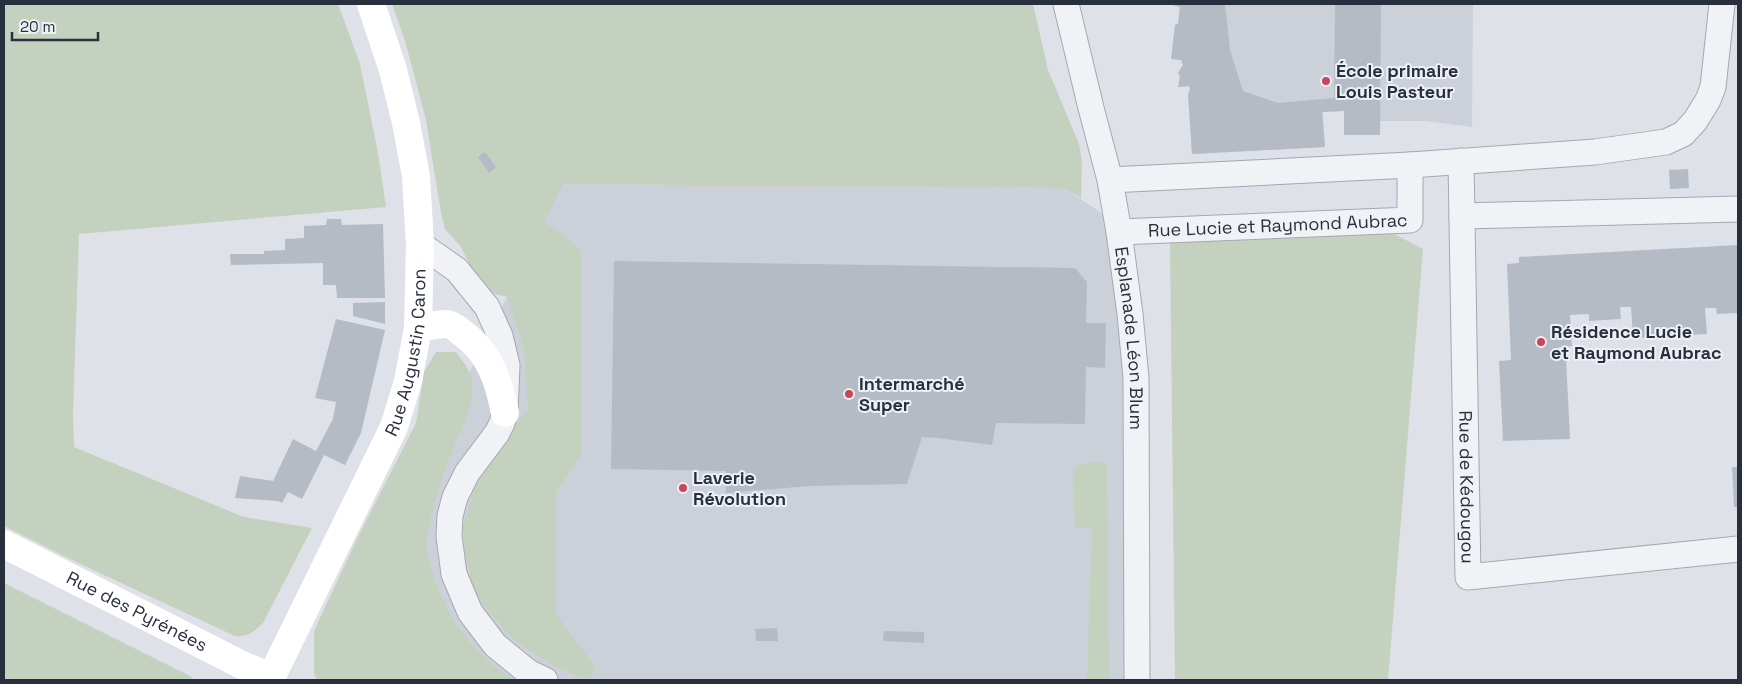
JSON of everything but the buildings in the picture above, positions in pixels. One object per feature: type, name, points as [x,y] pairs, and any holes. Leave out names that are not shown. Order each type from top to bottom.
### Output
[{"type":"street","name":"Rue Augustin Caron","points":[[273,679],[394,427],[408,381],[418,328],[420,244],[416,176],[406,123],[392,70],[371,4]]},
{"type":"street","name":"Esplanade Léon Blum","points":[[1066,4],[1110,180],[1119,232],[1136,378],[1136,680]]},
{"type":"street","points":[[1110,180],[1410,165],[1595,152],[1666,142],[1683,134],[1701,113],[1708,100],[1713,87],[1722,4]]},
{"type":"street","name":"Rue de Kédougou","points":[[1461,161],[1468,577],[1738,549]]},
{"type":"street","name":"Rue Lucie et Raymond Aubrac","points":[[1119,232],[1410,220],[1410,165]]},
{"type":"street","points":[[1462,216],[1738,209]]},
{"type":"street","points":[[420,244],[457,270],[486,307],[500,336],[507,365],[505,413],[497,433],[467,473],[455,497],[450,516],[449,536],[454,574],[470,612],[495,645],[528,672],[545,680]]},
{"type":"street","points":[[418,328],[446,324],[469,337],[481,350],[496,375],[505,413]]},
{"type":"street","name":"Rue des Pyrénées","points":[[4,544],[273,679]]},
{"type":"shaded area","name":"École primaire Louis Pasteur","points":[[1172,4],[1473,4],[1472,127],[1425,121],[1380,121],[1380,135],[1344,135],[1344,111],[1323,112],[1325,147],[1192,154],[1188,94],[1190,90],[1189,86],[1178,87],[1180,77],[1178,73],[1183,65],[1181,60],[1171,59],[1175,25],[1178,24],[1180,7]]},
{"type":"shaded area","points":[[563,183],[1064,188],[1133,234],[1149,680],[323,680],[323,669]]},
{"type":"green space","points":[[4,4],[338,4],[360,64],[378,153],[386,207],[79,234],[73,414],[74,447],[244,517],[312,528],[263,623],[247,635],[235,636],[76,562],[4,526]]},
{"type":"green space","points":[[392,4],[1033,4],[1048,70],[1079,144],[1082,161],[1081,198],[1064,188],[563,184],[544,223],[564,234],[581,251],[581,454],[556,493],[556,614],[594,665],[595,670],[593,674],[586,680],[554,666],[516,642],[482,604],[472,583],[465,555],[463,526],[474,489],[493,453],[528,410],[524,349],[507,297],[495,294],[481,284],[461,247],[445,229],[426,120],[405,41]]},
{"type":"green space","points":[[1394,234],[1423,249],[1388,680],[1175,680],[1170,241]]},
{"type":"green space","points":[[436,352],[456,352],[470,373],[472,398],[437,493],[428,530],[428,558],[446,606],[466,638],[484,657],[514,680],[317,680],[314,673],[314,631],[356,541],[416,423],[424,372]]},
{"type":"green space","points":[[1107,462],[1109,680],[1087,680],[1092,528],[1075,527],[1073,473],[1082,464]]},
{"type":"green space","points":[[4,583],[192,677],[191,680],[4,680]]},
{"type":"place","name":"École primaire Louis Pasteur","points":[[1326,81]]},
{"type":"place","name":"Résidence Lucie et Raymond Aubrac","points":[[1541,342]]},
{"type":"place","name":"Intermarché Super","points":[[849,394]]},
{"type":"place","name":"Laverie Révolution","points":[[683,488]]}]
